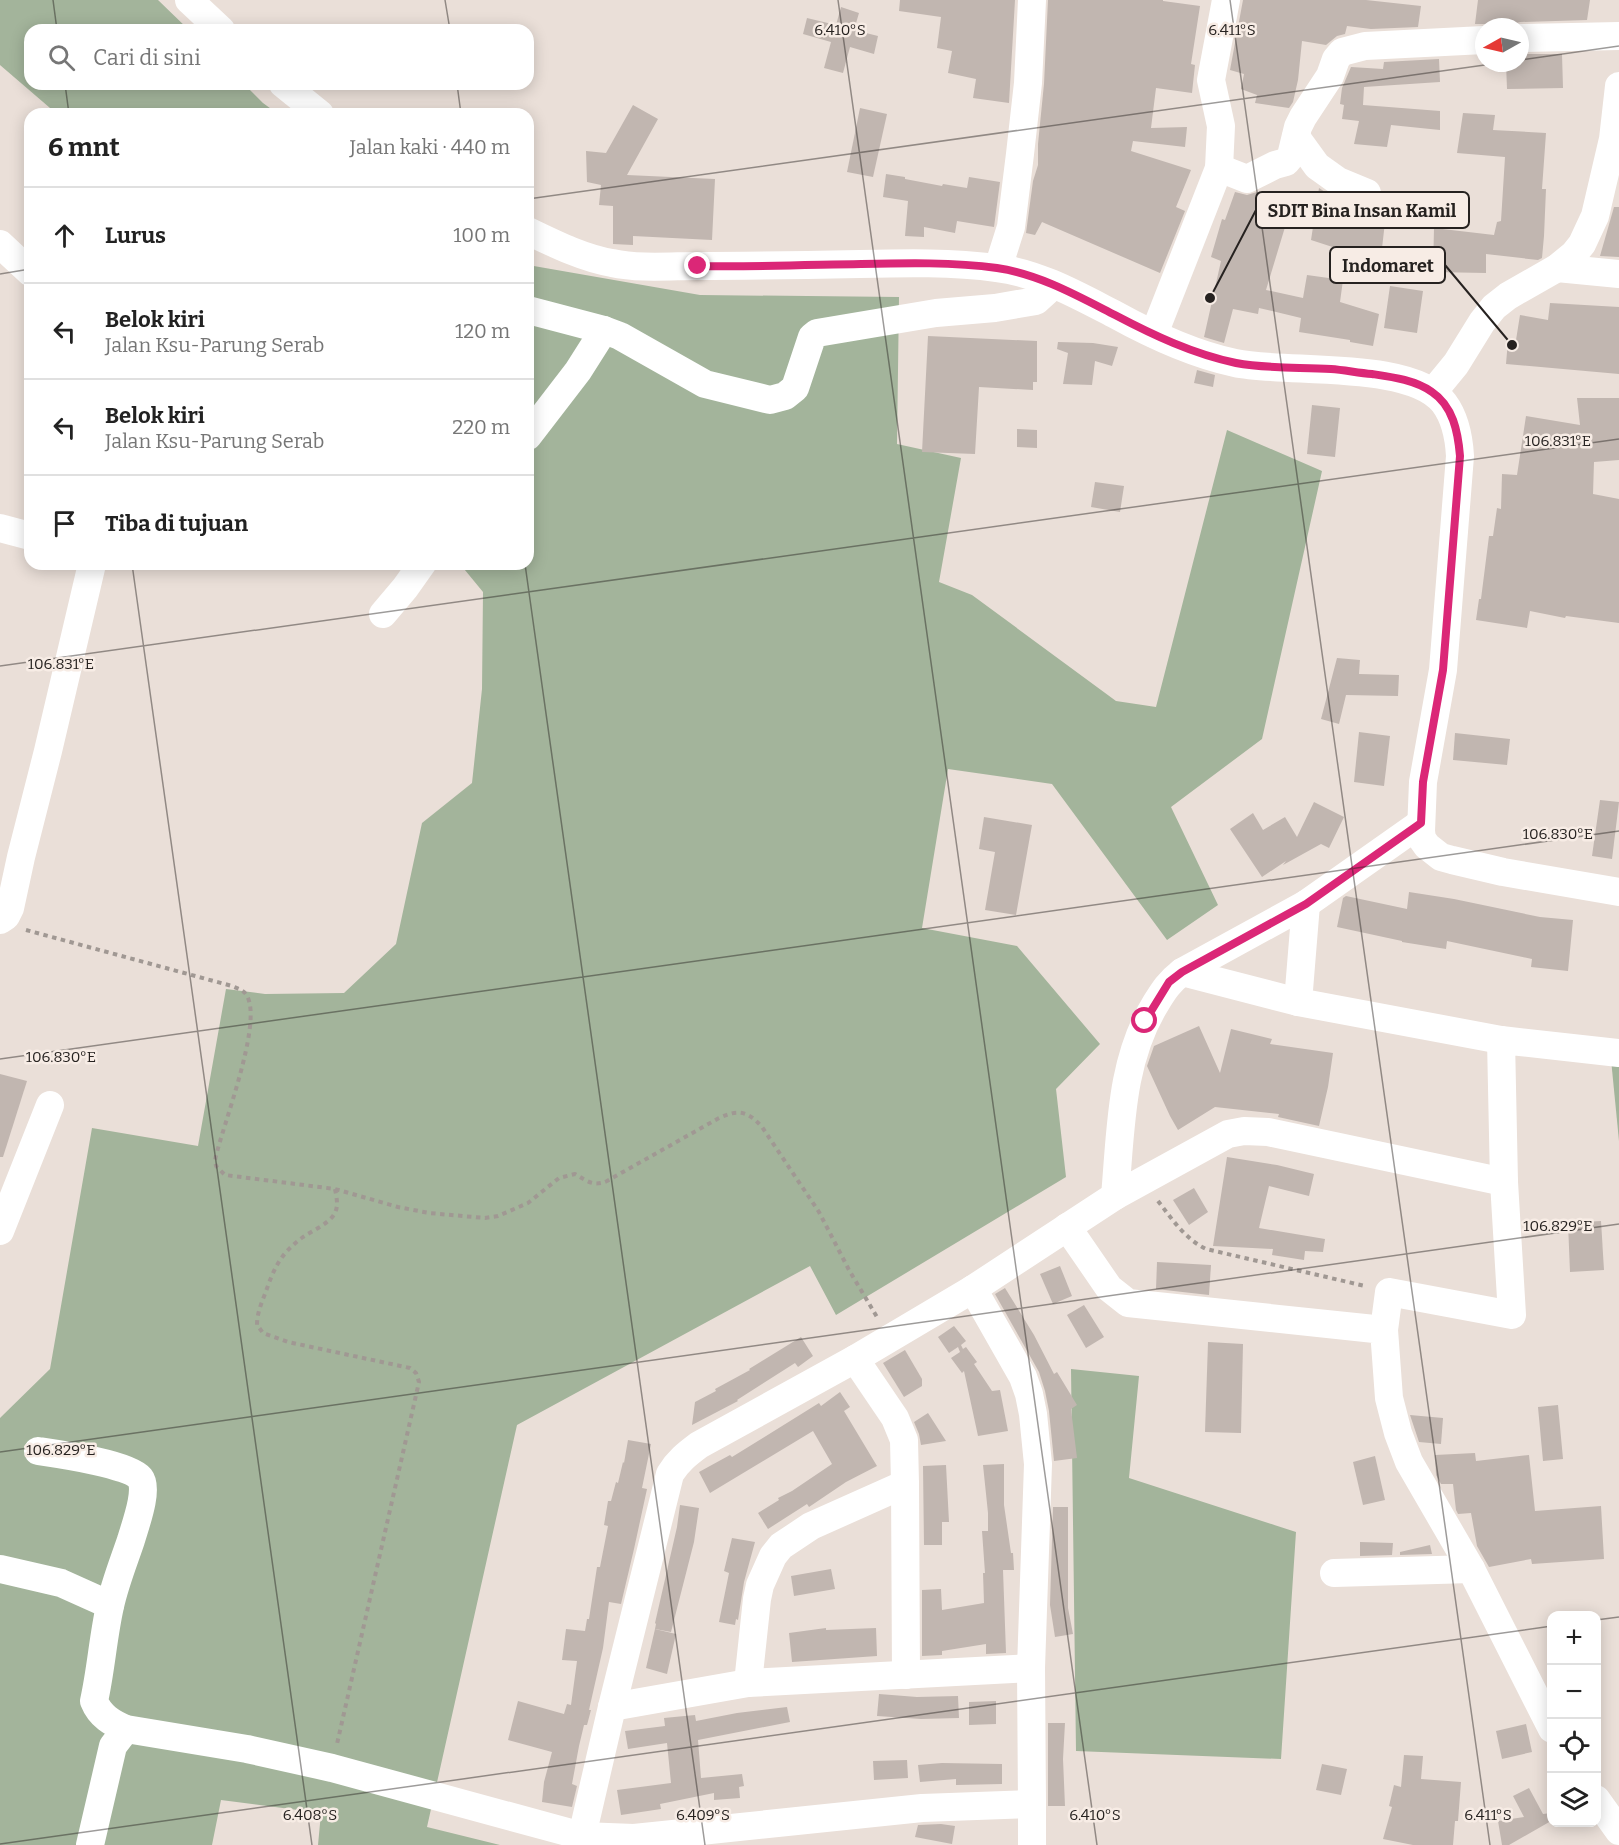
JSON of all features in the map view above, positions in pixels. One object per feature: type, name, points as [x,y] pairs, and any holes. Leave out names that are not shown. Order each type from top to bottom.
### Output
[{"type":"street","points":[[189,0],[215,24]]},
{"type":"street","points":[[998,268],[1011,227],[1028,83],[1032,0]]},
{"type":"street","points":[[1154,334],[1219,168],[1221,126],[1211,80],[1226,0]]},
{"type":"street","points":[[1529,38],[1619,36]]},
{"type":"street","points":[[1219,168],[1247,178],[1286,162],[1292,156],[1303,117],[1330,76],[1336,59],[1342,52],[1365,46],[1475,40]]},
{"type":"street","points":[[1433,392],[1456,364],[1494,307],[1508,296],[1557,268],[1574,254],[1588,234],[1613,164],[1612,139],[1619,86]]},
{"type":"street","points":[[290,90],[313,108]]},
{"type":"street","points":[[1296,137],[1317,165],[1338,182],[1367,194]]},
{"type":"street","points":[[534,234],[588,258],[615,264],[741,266],[893,264],[998,268],[1049,283],[1188,349],[1236,363],[1267,367],[1331,369],[1393,377],[1433,392],[1444,403],[1453,418],[1460,456],[1443,670],[1423,782],[1422,839],[1441,857],[1503,872],[1619,892]]},
{"type":"street","points":[[0,244],[24,266]]},
{"type":"street","points":[[1557,268],[1619,274]]},
{"type":"street","points":[[534,312],[620,336],[705,384],[770,400],[785,396],[795,388],[812,337],[817,333],[936,313],[995,308],[1036,301],[1047,291],[1049,283]]},
{"type":"street","points":[[534,428],[578,371],[604,330]]},
{"type":"street","points":[[0,528],[24,534]]},
{"type":"street","points":[[3,918],[10,908],[91,570]]},
{"type":"street","points":[[383,614],[418,570]]},
{"type":"street","points":[[1115,1196],[1123,1108],[1131,1058],[1145,1021],[1169,982],[1182,972],[1306,904],[1421,823]]},
{"type":"street","points":[[1298,1002],[1306,904]]},
{"type":"street","points":[[1182,972],[1298,1002],[1500,1040],[1619,1053]]},
{"type":"street","points":[[1500,1040],[1504,1182],[1512,1315],[1389,1292],[1384,1330],[1389,1398],[1398,1433],[1414,1472],[1471,1569],[1547,1721]]},
{"type":"street","points":[[0,1231],[50,1105]]},
{"type":"street","points":[[582,1836],[670,1474],[681,1458],[699,1445],[855,1359],[973,1289],[1115,1196],[1228,1134],[1256,1131],[1504,1182]]},
{"type":"street","points":[[1067,1227],[1109,1288],[1128,1303],[1384,1330]]},
{"type":"street","points":[[973,1289],[1023,1377],[1033,1414],[1038,1464],[1031,1668],[1032,1845]]},
{"type":"street","points":[[855,1359],[900,1428],[905,1452],[906,1675]]},
{"type":"street","points":[[39,1451],[98,1461],[135,1474],[143,1482],[143,1494],[135,1524],[110,1605],[94,1701],[98,1711],[126,1729],[247,1749],[332,1768],[582,1836],[634,1838],[922,1808],[1032,1804]]},
{"type":"street","points":[[748,1683],[757,1599],[760,1585],[773,1556],[781,1546],[811,1527],[905,1484]]},
{"type":"street","points":[[0,1569],[61,1583],[110,1605]]},
{"type":"street","points":[[1334,1573],[1471,1569]]},
{"type":"street","points":[[612,1707],[748,1683],[1031,1668]]},
{"type":"street","points":[[90,1845],[113,1746],[126,1729]]},
{"type":"street","points":[[1601,1806],[1619,1831]]},
{"type":"path","points":[[3,918],[25,930],[232,986],[245,993],[249,999],[250,1017],[243,1066],[215,1160],[216,1166],[225,1175],[335,1189],[429,1214],[476,1218],[498,1216],[528,1203],[564,1176],[575,1174],[590,1184],[600,1184],[719,1118],[735,1112],[750,1115],[762,1127],[819,1212],[849,1270],[890,1338]]},
{"type":"path","points":[[1142,1181],[1183,1232],[1192,1241],[1206,1249],[1389,1292]]},
{"type":"path","points":[[332,1768],[419,1382],[416,1373],[410,1368],[288,1342],[263,1333],[257,1325],[258,1313],[278,1261],[294,1245],[333,1215],[338,1203],[335,1189]]},
{"type":"green space","points":[[0,0],[158,0],[183,24],[24,24],[24,86],[0,65]]},
{"type":"green space","points":[[29,90],[250,90],[270,108],[50,108]]},
{"type":"green space","points":[[534,266],[700,295],[899,297],[897,444],[961,458],[939,582],[972,595],[1116,701],[1156,707],[1227,430],[1322,471],[1262,739],[1171,807],[1218,905],[1167,940],[1052,784],[948,769],[922,928],[1017,946],[1100,1044],[1056,1089],[1066,1177],[836,1315],[810,1266],[517,1425],[427,1827],[500,1845],[318,1845],[321,1813],[221,1800],[212,1845],[0,1845],[0,1418],[50,1369],[92,1128],[198,1146],[226,989],[265,994],[344,993],[396,944],[422,823],[472,783],[482,689],[483,592],[465,570],[534,570]]},
{"type":"green space","points":[[1610,1049],[1619,1050],[1619,1141]]},
{"type":"green space","points":[[1071,1369],[1139,1376],[1129,1478],[1296,1532],[1281,1759],[1076,1751]]},
{"type":"building","points":[[900,0],[1015,0],[1009,103],[973,98],[976,79],[948,73],[952,51],[937,48],[941,17],[899,11]]},
{"type":"building","points":[[1048,0],[1163,0],[1200,6],[1191,64],[1195,65],[1192,93],[1156,88],[1151,128],[1187,127],[1185,147],[1133,141],[1131,151],[1191,170],[1176,207],[1185,211],[1160,273],[1042,222],[1035,235],[1026,233],[1033,181],[1038,165]]},
{"type":"building","points":[[1243,0],[1366,0],[1421,6],[1418,27],[1371,29],[1347,26],[1345,34],[1337,36],[1326,45],[1302,41],[1298,80],[1293,102],[1289,108],[1255,103],[1257,95],[1241,89],[1244,74],[1230,70]]},
{"type":"building","points":[[1478,0],[1590,0],[1587,20],[1529,22],[1529,18],[1476,18]]},
{"type":"building","points":[[841,7],[859,13],[854,30],[878,36],[874,54],[850,47],[843,73],[824,68],[831,42],[803,34],[807,18],[836,25]]},
{"type":"building","points":[[1529,54],[1562,54],[1563,88],[1507,89],[1506,72],[1529,72]]},
{"type":"building","points":[[1439,59],[1440,82],[1364,87],[1363,105],[1440,111],[1440,130],[1391,125],[1387,147],[1354,144],[1359,121],[1342,119],[1344,105],[1340,104],[1342,88],[1351,67],[1383,69],[1384,62]]},
{"type":"building","points":[[633,105],[658,119],[627,175],[715,179],[712,240],[633,236],[633,245],[613,244],[613,206],[599,205],[601,185],[587,182],[586,151],[606,153]]},
{"type":"building","points":[[860,108],[887,114],[873,177],[847,172]]},
{"type":"building","points":[[1463,113],[1495,115],[1493,130],[1546,133],[1542,189],[1546,189],[1542,258],[1538,260],[1486,254],[1486,273],[1433,272],[1434,228],[1494,235],[1497,222],[1501,221],[1505,157],[1457,153]]},
{"type":"building","points":[[886,174],[942,186],[943,184],[967,188],[969,177],[1000,182],[994,227],[957,221],[955,233],[924,227],[924,237],[905,236],[908,201],[883,197]]},
{"type":"building","points":[[1319,188],[1351,204],[1347,217],[1385,222],[1381,257],[1351,253],[1311,240]]},
{"type":"building","points":[[1235,192],[1247,195],[1257,192],[1292,204],[1266,290],[1303,298],[1307,275],[1343,280],[1340,302],[1379,314],[1373,346],[1299,332],[1301,318],[1259,308],[1258,314],[1233,309],[1224,343],[1204,337],[1221,261],[1211,257],[1222,219],[1225,220]]},
{"type":"building","points":[[1614,207],[1619,207],[1619,257],[1600,256]]},
{"type":"building","points":[[1390,286],[1423,291],[1417,333],[1384,328]]},
{"type":"building","points":[[1550,303],[1619,307],[1619,374],[1506,364],[1508,340],[1516,340],[1520,315],[1548,320]]},
{"type":"building","points":[[928,336],[1037,341],[1037,382],[1033,382],[1033,390],[979,387],[975,454],[922,452]]},
{"type":"building","points":[[1058,342],[1093,343],[1118,347],[1112,366],[1095,361],[1092,385],[1063,384],[1068,353],[1057,349]]},
{"type":"building","points":[[1197,370],[1215,375],[1213,387],[1194,383]]},
{"type":"building","points":[[1577,398],[1619,398],[1619,460],[1594,462],[1593,494],[1619,499],[1619,623],[1566,616],[1565,618],[1530,611],[1527,628],[1476,620],[1489,536],[1493,536],[1497,508],[1501,509],[1502,474],[1517,475],[1526,416],[1580,425]]},
{"type":"building","points":[[1312,405],[1340,408],[1335,457],[1307,454]]},
{"type":"building","points":[[1017,429],[1037,430],[1037,448],[1017,447]]},
{"type":"building","points":[[1095,482],[1124,486],[1120,512],[1091,507]]},
{"type":"building","points":[[1337,658],[1360,660],[1359,674],[1399,675],[1398,696],[1346,695],[1339,724],[1321,719]]},
{"type":"building","points":[[1359,732],[1390,736],[1384,786],[1354,782]]},
{"type":"building","points":[[1455,733],[1510,739],[1507,765],[1453,760]]},
{"type":"building","points":[[1600,800],[1619,802],[1612,859],[1592,856]]},
{"type":"building","points":[[1314,802],[1344,817],[1329,848],[1321,844],[1283,865],[1286,861],[1262,877],[1230,829],[1253,813],[1263,830],[1285,817],[1297,837]]},
{"type":"building","points":[[984,817],[1032,825],[1016,915],[985,910],[995,852],[979,849]]},
{"type":"building","points":[[1409,892],[1540,917],[1573,920],[1568,971],[1531,967],[1532,959],[1447,941],[1446,949],[1402,942],[1337,927],[1343,898],[1346,896],[1407,909]]},
{"type":"building","points":[[1199,1026],[1220,1073],[1231,1029],[1272,1039],[1270,1044],[1333,1053],[1319,1126],[1278,1117],[1279,1114],[1215,1107],[1178,1130],[1147,1066],[1154,1046]]},
{"type":"building","points":[[0,1074],[27,1081],[3,1157],[0,1157]]},
{"type":"building","points":[[1227,1157],[1314,1174],[1309,1196],[1269,1186],[1259,1228],[1325,1239],[1323,1252],[1305,1251],[1304,1260],[1272,1255],[1273,1249],[1213,1246]]},
{"type":"building","points":[[1194,1188],[1208,1212],[1189,1225],[1173,1200]]},
{"type":"building","points":[[1601,1221],[1604,1270],[1570,1272],[1568,1223]]},
{"type":"building","points":[[1157,1262],[1211,1265],[1209,1295],[1156,1289]]},
{"type":"building","points":[[1060,1266],[1072,1296],[1053,1304],[1040,1274]]},
{"type":"building","points":[[1005,1288],[1034,1335],[1054,1374],[1057,1372],[1077,1405],[1071,1409],[1077,1458],[1054,1461],[1049,1411],[1039,1372],[995,1294]]},
{"type":"building","points":[[1084,1305],[1104,1337],[1086,1348],[1067,1315]]},
{"type":"building","points":[[954,1326],[966,1341],[961,1345],[963,1349],[966,1347],[977,1362],[974,1364],[992,1391],[1000,1390],[1008,1431],[978,1436],[964,1371],[962,1373],[951,1358],[960,1352],[958,1347],[949,1353],[938,1337]]},
{"type":"building","points":[[801,1337],[813,1356],[798,1367],[795,1363],[738,1401],[692,1425],[695,1402]]},
{"type":"building","points":[[1208,1342],[1243,1344],[1241,1433],[1205,1432]]},
{"type":"building","points":[[905,1350],[922,1379],[922,1386],[904,1397],[883,1363]]},
{"type":"building","points":[[840,1392],[850,1407],[844,1411],[877,1466],[846,1482],[809,1507],[807,1504],[768,1529],[758,1513],[832,1464],[813,1431],[710,1493],[699,1472],[730,1455],[732,1457],[819,1403],[821,1406]]},
{"type":"building","points":[[1558,1405],[1563,1459],[1543,1461],[1538,1407]]},
{"type":"building","points":[[928,1413],[946,1441],[921,1445],[914,1422]]},
{"type":"building","points":[[1410,1415],[1443,1418],[1441,1444],[1419,1442]]},
{"type":"building","points":[[628,1440],[651,1444],[642,1488],[647,1489],[621,1604],[609,1602],[603,1648],[589,1710],[591,1710],[587,1725],[584,1725],[572,1784],[577,1786],[572,1807],[542,1802],[544,1782],[552,1752],[508,1740],[518,1701],[564,1714],[567,1704],[571,1705],[577,1661],[562,1660],[566,1629],[585,1631],[587,1619],[589,1619],[597,1567],[600,1567],[608,1526],[604,1525],[608,1501],[611,1501],[616,1482],[618,1483]]},
{"type":"building","points":[[1475,1453],[1476,1461],[1529,1455],[1535,1511],[1601,1506],[1604,1559],[1532,1564],[1531,1559],[1489,1567],[1477,1546],[1471,1513],[1458,1514],[1453,1484],[1441,1484],[1436,1475],[1435,1455]]},
{"type":"building","points":[[1375,1456],[1385,1500],[1363,1505],[1353,1462]]},
{"type":"building","points":[[1004,1464],[1004,1505],[1014,1570],[1003,1570],[1006,1653],[986,1654],[986,1644],[942,1651],[942,1655],[922,1656],[922,1590],[941,1589],[942,1610],[984,1603],[983,1573],[985,1573],[982,1531],[988,1531],[988,1513],[983,1465]]},
{"type":"building","points":[[946,1465],[949,1522],[942,1522],[942,1545],[924,1545],[923,1466]]},
{"type":"building","points":[[680,1505],[699,1508],[694,1542],[671,1632],[655,1629],[655,1623]]},
{"type":"building","points":[[1053,1507],[1068,1507],[1068,1608],[1073,1634],[1055,1637],[1050,1605]]},
{"type":"building","points":[[732,1538],[755,1542],[735,1625],[719,1622],[729,1573],[724,1571]]},
{"type":"building","points":[[1360,1542],[1393,1543],[1392,1555],[1360,1556]]},
{"type":"building","points":[[1430,1545],[1432,1554],[1400,1555],[1400,1552]]},
{"type":"building","points":[[831,1569],[835,1589],[794,1596],[791,1576]]},
{"type":"building","points":[[826,1628],[826,1630],[876,1628],[877,1656],[792,1662],[789,1633]]},
{"type":"building","points":[[655,1629],[676,1634],[667,1674],[646,1668]]},
{"type":"building","points":[[879,1694],[917,1697],[958,1696],[959,1718],[921,1719],[877,1716]]},
{"type":"building","points":[[996,1701],[996,1724],[969,1725],[969,1702]]},
{"type":"building","points":[[787,1707],[790,1722],[698,1740],[701,1778],[742,1774],[744,1786],[739,1787],[740,1798],[714,1800],[714,1793],[660,1804],[661,1809],[621,1815],[617,1790],[671,1783],[667,1743],[628,1749],[625,1731],[665,1726],[664,1718],[695,1715],[696,1721]]},
{"type":"building","points":[[1048,1723],[1065,1723],[1063,1759],[1065,1806],[1048,1806]]},
{"type":"building","points":[[1526,1724],[1532,1752],[1502,1759],[1496,1731]]},
{"type":"building","points":[[1404,1755],[1423,1756],[1421,1779],[1461,1782],[1458,1821],[1455,1821],[1453,1845],[1413,1845],[1383,1839],[1392,1807],[1389,1806],[1394,1785],[1401,1787]]},
{"type":"building","points":[[907,1760],[908,1778],[874,1780],[873,1761]]},
{"type":"building","points":[[1002,1764],[1002,1784],[956,1785],[956,1779],[920,1782],[918,1765]]},
{"type":"building","points":[[1322,1764],[1347,1769],[1341,1795],[1316,1790]]},
{"type":"building","points":[[1529,1788],[1543,1814],[1547,1814],[1547,1823],[1509,1845],[1502,1845],[1498,1821],[1524,1817],[1513,1796]]},
{"type":"building","points":[[918,1825],[955,1826],[952,1844],[915,1837]]},
{"type":"place","name":"SDIT Bina Insan Kamil","points":[[1210,298]]},
{"type":"place","name":"Indomaret","points":[[1512,345]]},
{"type":"route","points":[[698,266],[934,264],[998,268],[1057,286],[1171,343],[1206,355],[1236,363],[1267,367],[1331,369],[1393,377],[1413,383],[1433,392],[1444,403],[1453,418],[1460,456],[1457,500],[1443,670],[1423,782],[1421,823],[1306,904],[1182,972],[1169,982],[1145,1021]]}]
